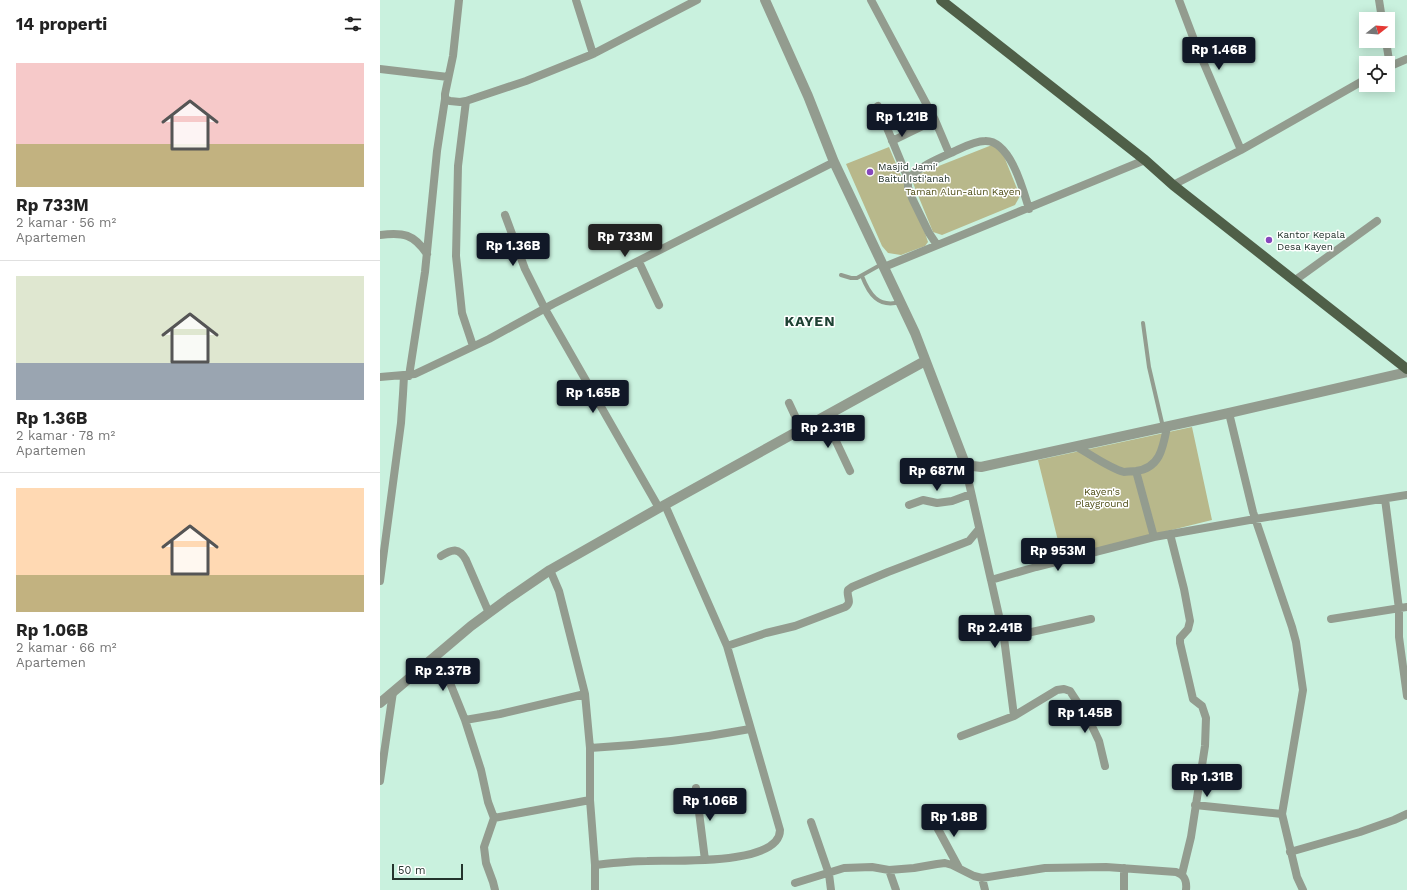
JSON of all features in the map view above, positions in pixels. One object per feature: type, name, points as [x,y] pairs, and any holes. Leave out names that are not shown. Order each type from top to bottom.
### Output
[{"type":"main road","points":[[941,0],[1145,160],[1173,185],[1407,369]]},
{"type":"street","points":[[380,581],[404,394],[409,375],[429,245],[436,151],[447,100],[448,77],[453,56],[459,0]]},
{"type":"street","points":[[576,0],[593,54]]},
{"type":"street","points":[[447,100],[463,102],[526,81],[593,54],[697,0]]},
{"type":"street","points":[[765,0],[808,96],[834,162],[915,334],[964,461],[1004,638],[1014,716]]},
{"type":"street","points":[[870,0],[935,120],[949,154]]},
{"type":"street","points":[[1179,0],[1196,45],[1241,150]]},
{"type":"street","points":[[1379,0],[1381,12]]},
{"type":"street","points":[[1395,63],[1407,58]]},
{"type":"street","points":[[380,69],[448,77]]},
{"type":"street","points":[[1173,185],[1241,150],[1359,83]]},
{"type":"street","points":[[463,102],[458,166],[456,256],[462,313],[473,346]]},
{"type":"street","points":[[878,106],[908,179],[908,187],[912,198],[936,245]]},
{"type":"street","points":[[892,141],[935,120]]},
{"type":"street","points":[[908,179],[914,172],[930,162],[985,140],[994,142],[1003,148],[1008,156],[1023,190],[1029,209]]},
{"type":"street","points":[[883,265],[1029,209],[1145,160]]},
{"type":"street","points":[[380,377],[409,375],[424,370],[834,162]]},
{"type":"street","points":[[505,215],[525,269],[545,309],[662,507],[727,646],[780,830],[779,836],[771,845],[754,853],[720,860],[646,861],[595,865]]},
{"type":"street","points":[[1294,280],[1377,221]]},
{"type":"street","points":[[380,235],[396,233],[411,237],[427,254]]},
{"type":"street","points":[[639,262],[659,305]]},
{"type":"street","points":[[382,701],[471,626],[550,570],[926,361]]},
{"type":"street","points":[[964,461],[973,466],[980,467],[1077,447],[1407,372]]},
{"type":"street","points":[[789,403],[802,431]]},
{"type":"street","points":[[1229,413],[1255,519],[1296,642],[1303,690],[1282,814],[1290,852],[1297,877],[1303,890]]},
{"type":"street","points":[[825,418],[850,471]]},
{"type":"street","points":[[1077,447],[1112,467],[1124,472],[1147,469],[1156,461],[1164,446],[1165,427]]},
{"type":"street","points":[[1136,471],[1154,537]]},
{"type":"street","points":[[909,505],[924,500],[937,503],[952,501],[971,494]]},
{"type":"street","points":[[991,580],[1154,537],[1255,519],[1407,495]]},
{"type":"street","points":[[1384,498],[1403,608],[1399,637],[1407,696]]},
{"type":"street","points":[[727,646],[766,632],[795,626],[845,606],[850,602],[848,590],[888,572],[969,541],[979,529]]},
{"type":"street","points":[[1170,534],[1184,589],[1190,621],[1188,629],[1180,638],[1180,643],[1193,699],[1202,706],[1206,718],[1205,746],[1191,837],[1182,874]]},
{"type":"street","points":[[441,556],[452,550],[460,551],[463,554],[489,613]]},
{"type":"street","points":[[550,570],[559,591],[586,694],[590,748],[590,800],[595,865],[595,890]]},
{"type":"street","points":[[1331,619],[1403,608]]},
{"type":"street","points":[[1004,638],[1091,618]]},
{"type":"street","points":[[435,657],[448,678],[465,720],[481,770],[488,802],[494,818],[484,847],[486,863],[494,882],[495,890]]},
{"type":"street","points":[[960,736],[1014,716],[1057,690],[1064,689],[1070,691],[1089,720],[1099,741],[1105,766]]},
{"type":"street","points":[[380,781],[392,692]]},
{"type":"street","points":[[465,720],[500,714],[586,694]]},
{"type":"street","points":[[590,748],[627,746],[699,738],[750,729]]},
{"type":"street","points":[[696,788],[705,860]]},
{"type":"street","points":[[494,818],[590,800]]},
{"type":"street","points":[[1195,806],[1282,814]]},
{"type":"street","points":[[1290,852],[1360,832],[1407,814]]},
{"type":"street","points":[[932,818],[959,868]]},
{"type":"street","points":[[811,822],[829,874],[831,890]]},
{"type":"street","points":[[795,883],[829,874],[844,868],[872,867],[890,870],[914,868],[941,863],[952,865],[974,876],[982,878],[1045,868],[1106,867],[1176,872],[1182,874],[1186,878],[1186,890]]},
{"type":"street","points":[[1124,868],[1124,890]]},
{"type":"street","points":[[890,870],[896,890]]},
{"type":"street","points":[[982,878],[985,890]]},
{"type":"lane","points":[[841,275],[857,278],[883,265]]},
{"type":"lane","points":[[862,276],[867,289],[872,296],[879,301],[891,304],[900,302]]},
{"type":"lane","points":[[1143,323],[1149,367],[1165,427]]},
{"type":"green space","name":"Taman Alun-alun Kayen","points":[[992,145],[1001,149],[1020,196],[1015,205],[942,235],[933,232],[913,183],[916,175]]},
{"type":"green space","points":[[889,147],[928,242],[925,246],[901,255],[888,253],[882,246],[846,164]]},
{"type":"green space","name":"Kayen's Playground","points":[[1192,427],[1212,520],[1062,557],[1038,460]]},
{"type":"place","name":"Masjid Jami' Baitul Isti'anah","points":[[870,172]]},
{"type":"place","name":"Kantor Kepala Desa Kayen","points":[[1269,240]]},
{"type":"district","name":"KAYEN","points":[[810,321]]}]
